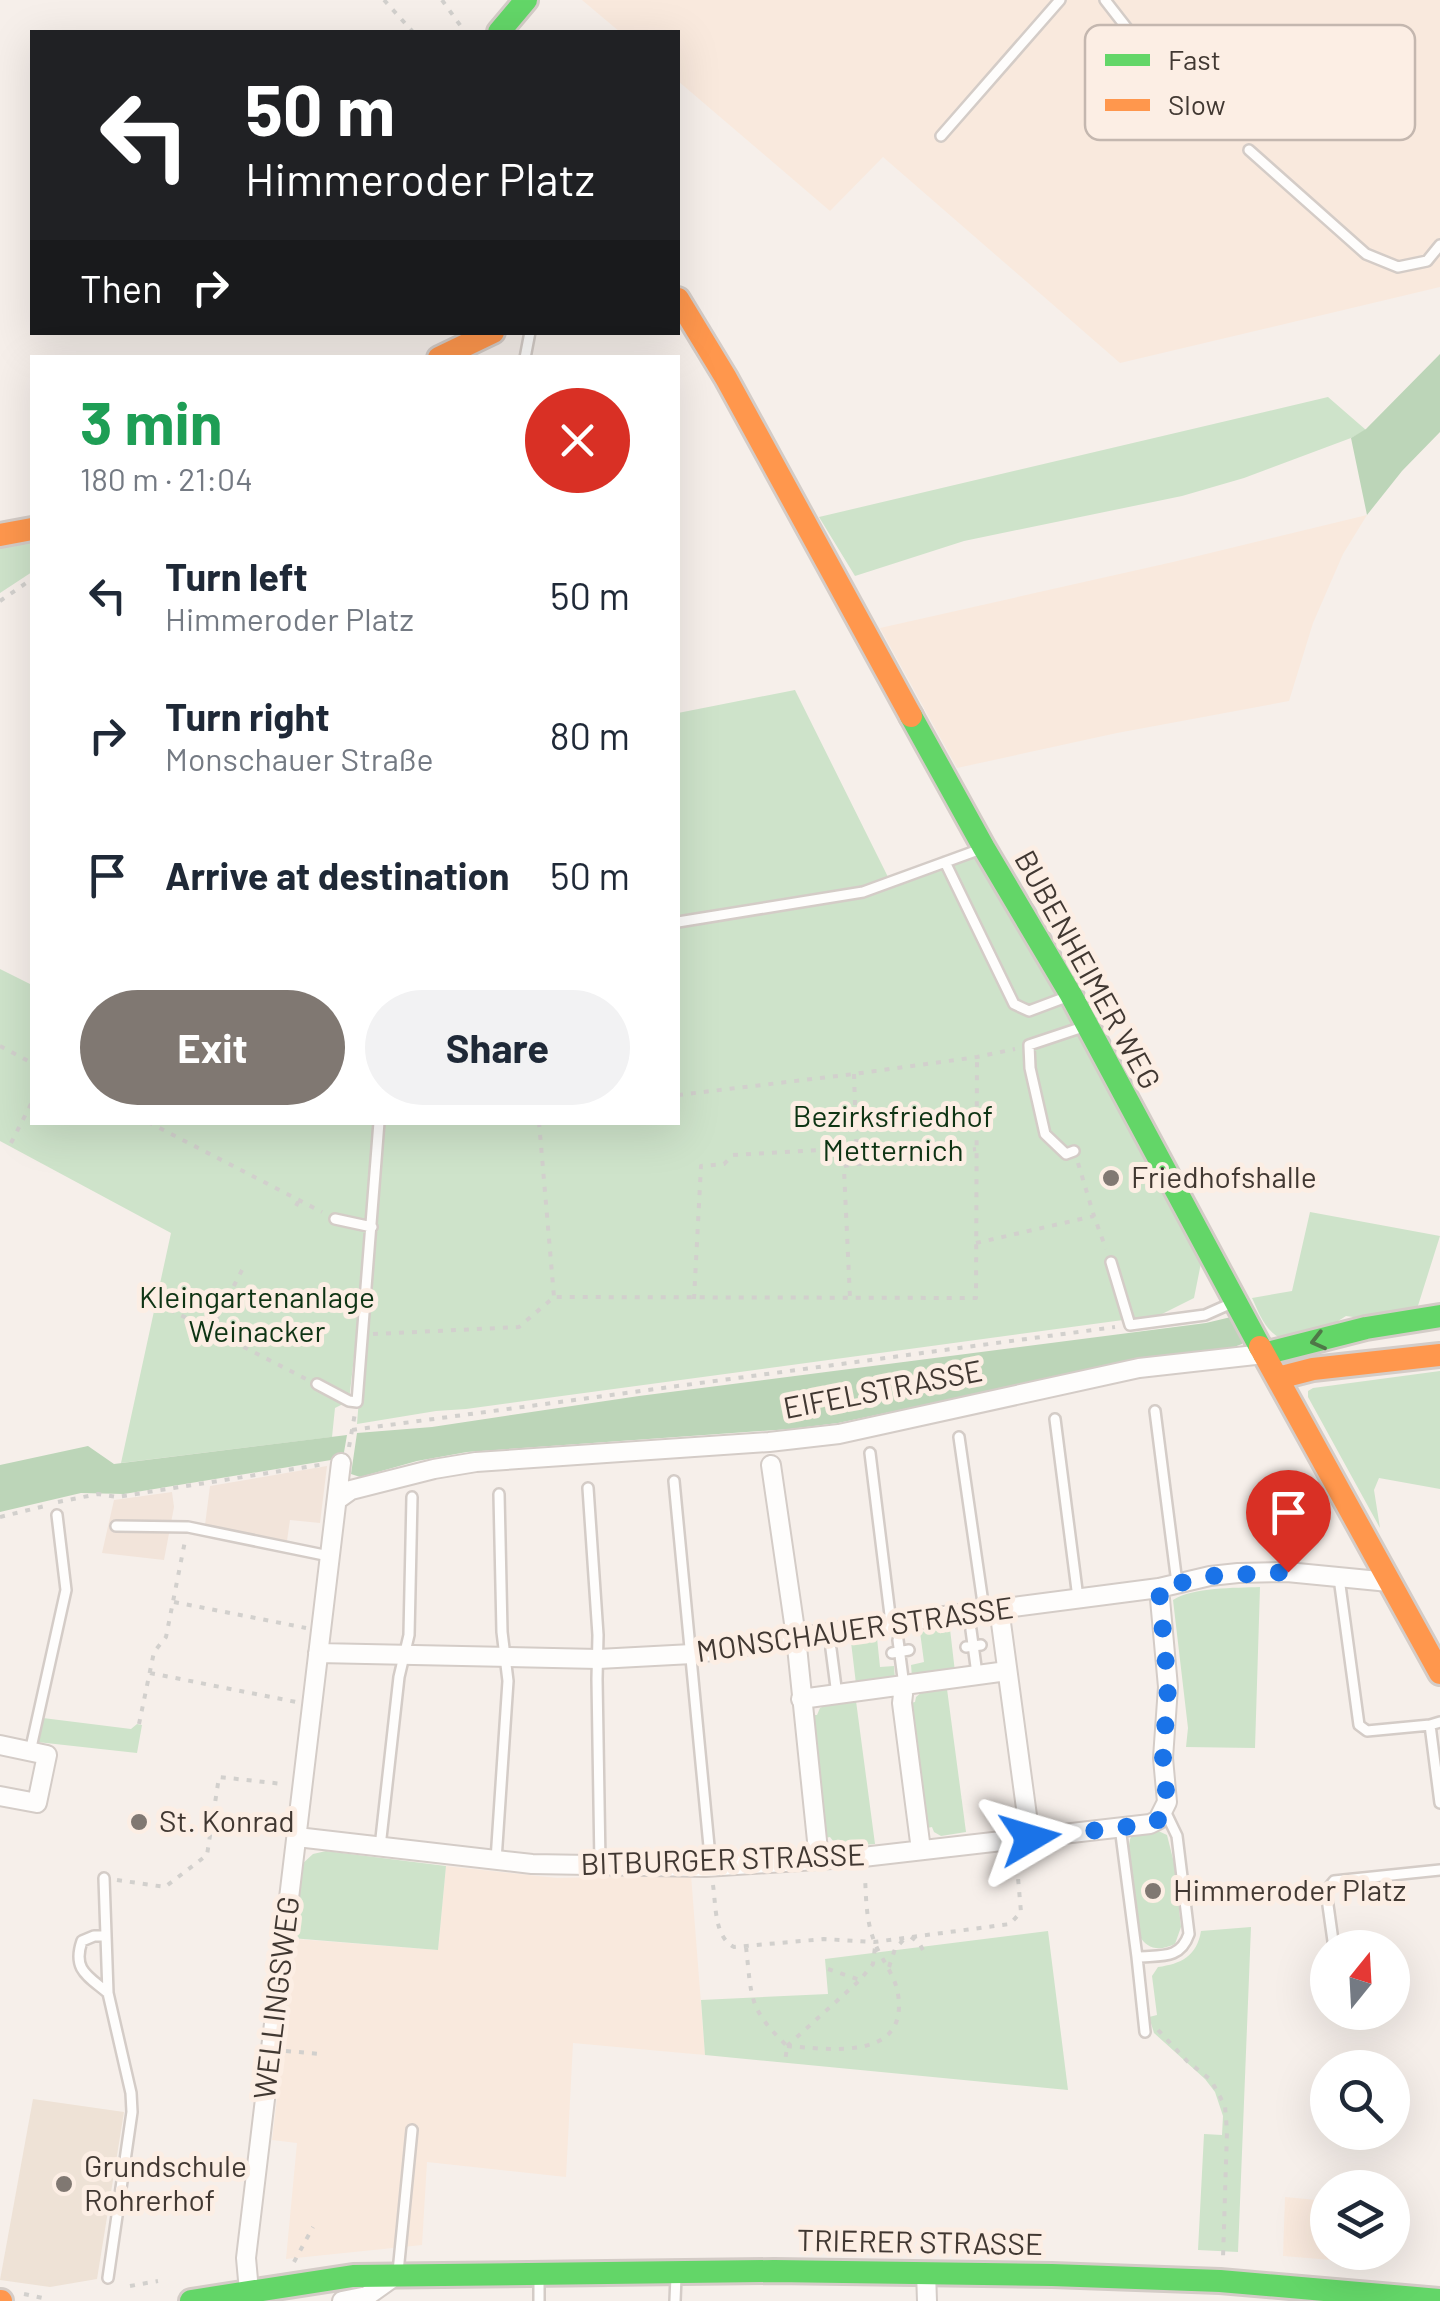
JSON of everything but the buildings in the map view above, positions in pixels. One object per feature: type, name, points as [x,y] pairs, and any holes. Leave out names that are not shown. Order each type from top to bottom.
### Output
[{"type":"street","points":[[501,30],[526,0]]},
{"type":"street","name":"BUBENHEIMER WEG","points":[[680,302],[726,378],[984,848],[1072,995],[1235,1302],[1440,1673]]},
{"type":"street","points":[[445,355],[487,335]]},
{"type":"street","points":[[0,535],[30,528]]},
{"type":"street","name":"EIFELSTRASSE","points":[[337,1500],[351,1490],[454,1464],[839,1434],[1139,1368],[1264,1354],[1366,1328],[1440,1316]]},
{"type":"street","points":[[1366,1328],[1356,1338],[1356,1348],[1365,1356],[1384,1362]]},
{"type":"street","points":[[1278,1378],[1313,1369],[1440,1355]]},
{"type":"street","name":"WELLINGSWEG","points":[[249,2291],[246,2258],[341,1463]]},
{"type":"street","points":[[771,1465],[796,1638],[819,1860]]},
{"type":"street","name":"MONSCHAUER STRASSE","points":[[318,1653],[598,1659],[692,1654],[796,1638],[895,1631],[992,1610],[1210,1576],[1262,1572],[1389,1582]]},
{"type":"street","points":[[1164,1811],[1168,1585]]},
{"type":"street","points":[[992,1610],[1007,1670],[1022,1840]]},
{"type":"street","points":[[801,1699],[1007,1670]]},
{"type":"street","points":[[904,1686],[902,1703],[921,1850]]},
{"type":"street","points":[[0,1796],[37,1803],[47,1756],[1,1751]]},
{"type":"street","name":"BITBURGER STRASSE","points":[[296,1838],[532,1864],[710,1866],[864,1857],[1022,1840],[1150,1824],[1164,1811]]},
{"type":"street","points":[[926,2272],[927,2301]]},
{"type":"street","name":"TRIERER STRASSE","points":[[191,2301],[353,2276],[398,2274],[926,2272],[1242,2282],[1440,2300]]},
{"type":"street","name":"TRIERER STRASSE","points":[[342,2301],[366,2296],[398,2274]]},
{"type":"lane","points":[[941,136],[1060,0]]},
{"type":"lane","points":[[1105,0],[1124,25]]},
{"type":"lane","points":[[1248,150],[1366,254],[1398,267],[1427,260],[1440,246]]},
{"type":"lane","points":[[680,922],[863,892],[984,848]]},
{"type":"lane","points":[[945,862],[1014,1004],[1030,1011],[1072,995]]},
{"type":"lane","points":[[1074,1150],[1066,1154],[1045,1134],[1030,1068],[1029,1045],[1086,1026]]},
{"type":"lane","points":[[316,1384],[358,1402],[379,1125]]},
{"type":"lane","points":[[335,1219],[372,1227]]},
{"type":"lane","points":[[1112,1262],[1130,1325],[1205,1316],[1235,1302]]},
{"type":"lane","points":[[1155,1411],[1168,1585]]},
{"type":"lane","points":[[1055,1419],[1078,1598]]},
{"type":"lane","points":[[958,1437],[992,1610]]},
{"type":"lane","points":[[870,1453],[904,1686]]},
{"type":"lane","points":[[674,1481],[710,1866]]},
{"type":"lane","points":[[588,1488],[598,1635],[600,1866]]},
{"type":"lane","points":[[496,1860],[508,1681],[502,1632],[499,1494]]},
{"type":"lane","points":[[380,1846],[398,1678],[409,1635],[412,1498]]},
{"type":"lane","points":[[30,1752],[66,1590],[57,1515]]},
{"type":"lane","points":[[116,1526],[188,1526],[329,1556]]},
{"type":"lane","points":[[1339,1576],[1359,1725],[1368,1731],[1435,1724],[1440,1804]]},
{"type":"lane","points":[[971,1630],[977,1674]]},
{"type":"lane","points":[[832,1648],[837,1695]]},
{"type":"lane","points":[[1137,1957],[1174,1954],[1189,1934],[1177,1836],[1164,1811]]},
{"type":"lane","points":[[1120,1828],[1146,2032]]},
{"type":"lane","points":[[1332,1930],[1326,1890],[1334,1882],[1440,1870]]},
{"type":"lane","points":[[104,1878],[108,1993],[132,2112],[105,2276]]},
{"type":"lane","points":[[106,1936],[82,1941],[77,1956],[82,1971],[108,1993]]},
{"type":"lane","points":[[398,2274],[412,2130]]},
{"type":"lane","points":[[676,2273],[676,2301]]},
{"type":"lane","points":[[538,2275],[539,2301]]},
{"type":"path","points":[[384,0],[411,30]]},
{"type":"path","points":[[442,0],[464,30]]},
{"type":"path","points":[[0,601],[30,581]]},
{"type":"path","points":[[680,1095],[854,1074],[1029,1045]]},
{"type":"path","points":[[0,1046],[30,1062]]},
{"type":"path","points":[[362,1334],[519,1327],[554,1297],[976,1298],[977,1056]]},
{"type":"path","points":[[854,1074],[857,1165]]},
{"type":"path","points":[[11,1143],[30,1106]]},
{"type":"path","points":[[154,1125],[335,1219]]},
{"type":"path","points":[[539,1125],[554,1297]]},
{"type":"path","points":[[843,1147],[850,1298]]},
{"type":"path","points":[[694,1299],[701,1166],[724,1164],[733,1155],[857,1148]]},
{"type":"path","points":[[844,1166],[976,1149]]},
{"type":"path","points":[[1074,1150],[1112,1262]]},
{"type":"path","points":[[976,1242],[1094,1216]]},
{"type":"path","points":[[211,1330],[242,1270]]},
{"type":"path","points":[[158,1304],[316,1384]]},
{"type":"path","points":[[0,1517],[77,1497],[117,1497],[341,1463],[352,1430],[1130,1325]]},
{"type":"path","points":[[139,1724],[154,1652],[166,1637],[188,1526]]},
{"type":"path","points":[[174,1602],[320,1631]]},
{"type":"path","points":[[150,1672],[311,1704]]},
{"type":"path","points":[[104,1878],[165,1887],[207,1856],[219,1777],[303,1786]]},
{"type":"path","points":[[710,1866],[720,1934],[734,1947],[746,1949],[824,1939],[874,1942],[1010,1924],[1021,1912],[1022,1840]]},
{"type":"path","points":[[785,2063],[787,2046],[873,1964],[864,1857]]},
{"type":"path","points":[[908,1937],[919,1943],[927,1958]]},
{"type":"path","points":[[889,1968],[895,1949],[908,1937]]},
{"type":"path","points":[[746,1949],[752,2004],[766,2026],[787,2046],[842,2050],[884,2039],[899,2012],[898,1991],[874,1942]]},
{"type":"path","points":[[828,1970],[860,1980]]},
{"type":"path","points":[[1155,2024],[1165,2039],[1211,2080],[1225,2106],[1228,2131],[1223,2258]]},
{"type":"path","points":[[271,2049],[322,2054]]},
{"type":"path","points":[[294,2262],[313,2227]]},
{"type":"path","points":[[130,2286],[158,2281]]},
{"type":"path","points":[[24,2294],[47,2299]]},
{"type":"shaded area","points":[[582,0],[1440,0],[1440,287],[1120,363],[883,157],[830,211],[680,83],[680,30],[618,30]]},
{"type":"shaded area","points":[[1367,515],[1343,554],[1313,623],[1289,701],[957,768],[880,628],[1173,562]]},
{"type":"shaded area","points":[[327,1466],[320,1523],[290,1520],[287,1541],[205,1525],[210,1486]]},
{"type":"shaded area","points":[[172,1492],[174,1507],[164,1560],[102,1553],[114,1500]]},
{"type":"shaded area","points":[[446,1866],[557,1878],[691,1875],[705,2055],[573,2043],[566,2177],[427,2162],[422,2245],[286,2259],[297,2143],[272,2140],[296,1939],[438,1950]]},
{"type":"shaded area","name":"Grundschule Rohrerhof","points":[[33,2099],[124,2112],[97,2279],[50,2287],[0,2280]]},
{"type":"shaded area","points":[[1285,2197],[1310,2199],[1310,2258],[1283,2256]]},
{"type":"green space","points":[[1440,354],[1440,432],[1367,515],[1351,438],[1366,429]]},
{"type":"green space","points":[[1328,397],[1366,430],[1244,478],[1182,496],[964,541],[855,576],[819,517]]},
{"type":"green space","points":[[30,539],[30,573],[0,593],[0,545]]},
{"type":"green space","name":"Bezirksfriedhof Metternich","points":[[795,690],[888,877],[904,872],[909,879],[979,854],[1201,1263],[1194,1298],[1160,1315],[357,1424],[381,1125],[680,1125],[680,713]]},
{"type":"green space","name":"Kleingartenanlage Weinacker","points":[[0,969],[30,984],[30,1125],[376,1125],[349,1401],[335,1408],[332,1437],[121,1463],[171,1233],[0,1141]]},
{"type":"green space","points":[[1310,1212],[1440,1236],[1416,1312],[1367,1319],[1346,1316],[1283,1339],[1272,1332],[1252,1298],[1292,1291]]},
{"type":"green space","points":[[1231,1317],[1244,1338],[1242,1344],[1234,1347],[1101,1368],[838,1423],[467,1452],[360,1477],[351,1474],[357,1433],[432,1427]]},
{"type":"green space","points":[[1440,1371],[1440,1489],[1379,1478],[1374,1490],[1380,1528],[1308,1391]]},
{"type":"green space","points":[[347,1435],[343,1458],[124,1494],[81,1493],[0,1512],[0,1465],[88,1446],[114,1464]]},
{"type":"green space","points":[[1260,1587],[1255,1748],[1186,1747],[1188,1728],[1173,1600],[1203,1590]]},
{"type":"green space","points":[[950,1629],[955,1672],[912,1677],[911,1665],[924,1662],[920,1632]]},
{"type":"green space","points":[[877,1638],[880,1667],[894,1666],[895,1679],[856,1684],[851,1642]]},
{"type":"green space","points":[[947,1689],[966,1832],[941,1836],[932,1827],[927,1828],[910,1703],[922,1692]]},
{"type":"green space","points":[[856,1701],[875,1844],[850,1846],[825,1838],[812,1715],[824,1706]]},
{"type":"green space","points":[[43,1718],[131,1729],[142,1725],[137,1753],[37,1742]]},
{"type":"green space","points":[[1154,1829],[1167,1835],[1181,1927],[1175,1944],[1164,1948],[1146,1944],[1139,1935],[1128,1852],[1133,1834]]},
{"type":"green space","points":[[326,1851],[446,1866],[438,1950],[291,1938],[301,1865],[313,1854]]},
{"type":"green space","points":[[1251,1927],[1238,2252],[1198,2250],[1204,2134],[1222,2135],[1223,2116],[1215,2092],[1205,2079],[1154,2033],[1149,2017],[1157,2015],[1152,1976],[1158,1967],[1187,1957],[1196,1947],[1201,1931]]},
{"type":"green space","points":[[1048,1931],[1068,2090],[705,2055],[701,2000],[828,1994],[825,1959]]},
{"type":"traffic: fast","points":[[501,30],[526,0]]},
{"type":"traffic: fast","points":[[911,716],[1071,995],[1260,1347]]},
{"type":"traffic: fast","points":[[1264,1354],[1366,1328],[1440,1316]]},
{"type":"traffic: fast","points":[[191,2301],[353,2276],[774,2271],[1220,2281],[1440,2300]]},
{"type":"traffic: slow","points":[[680,302],[726,378],[911,716]]},
{"type":"traffic: slow","points":[[445,355],[487,335]]},
{"type":"traffic: slow","points":[[0,535],[30,529]]},
{"type":"traffic: slow","points":[[1260,1347],[1440,1673]]},
{"type":"traffic: slow","points":[[1278,1378],[1313,1369],[1440,1355]]},
{"type":"place","name":"Friedhofshalle","points":[[1111,1178]]},
{"type":"place","name":"St. Konrad","points":[[139,1822]]},
{"type":"place","name":"Himmeroder Platz","points":[[1153,1891]]},
{"type":"place","name":"Grundschule Rohrerhof","points":[[64,2184]]},
{"type":"route","points":[[1030,1838],[1150,1824],[1164,1811],[1168,1687],[1159,1588],[1210,1576],[1288,1572]]}]
